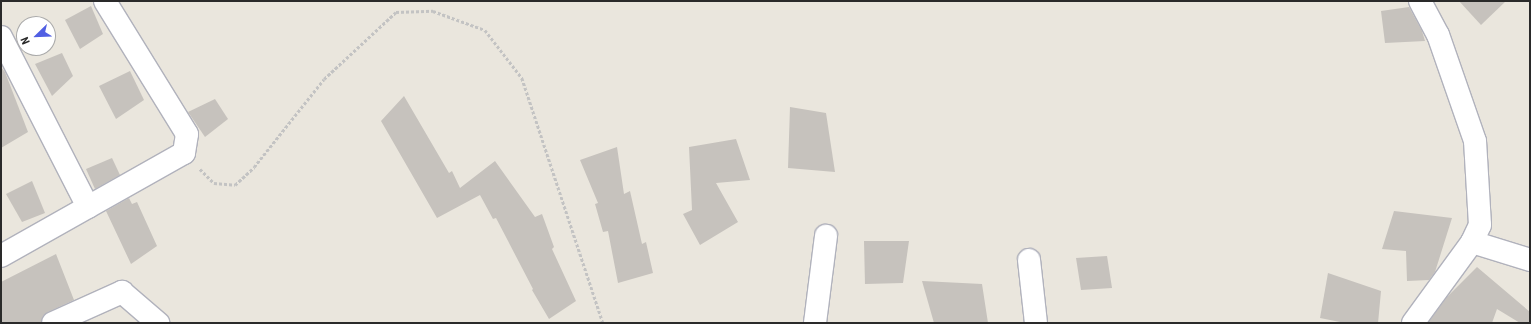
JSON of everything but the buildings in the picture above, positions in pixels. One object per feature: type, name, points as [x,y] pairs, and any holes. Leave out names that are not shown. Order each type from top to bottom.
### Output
[{"type":"street","points":[[1,256],[184,153],[186,134],[105,1]]},
{"type":"street","points":[[1413,323],[1472,242],[1480,225],[1475,141],[1438,35],[1420,1]]},
{"type":"street","points":[[1,37],[88,207]]},
{"type":"street","points":[[815,323],[826,236]]},
{"type":"street","points":[[1472,242],[1530,260]]},
{"type":"street","points":[[1029,260],[1036,323]]},
{"type":"street","points":[[53,323],[122,292],[158,323]]},
{"type":"path","points":[[184,153],[214,183],[234,185],[254,167],[324,79],[396,12],[433,11],[485,30],[522,78],[603,323]]}]
